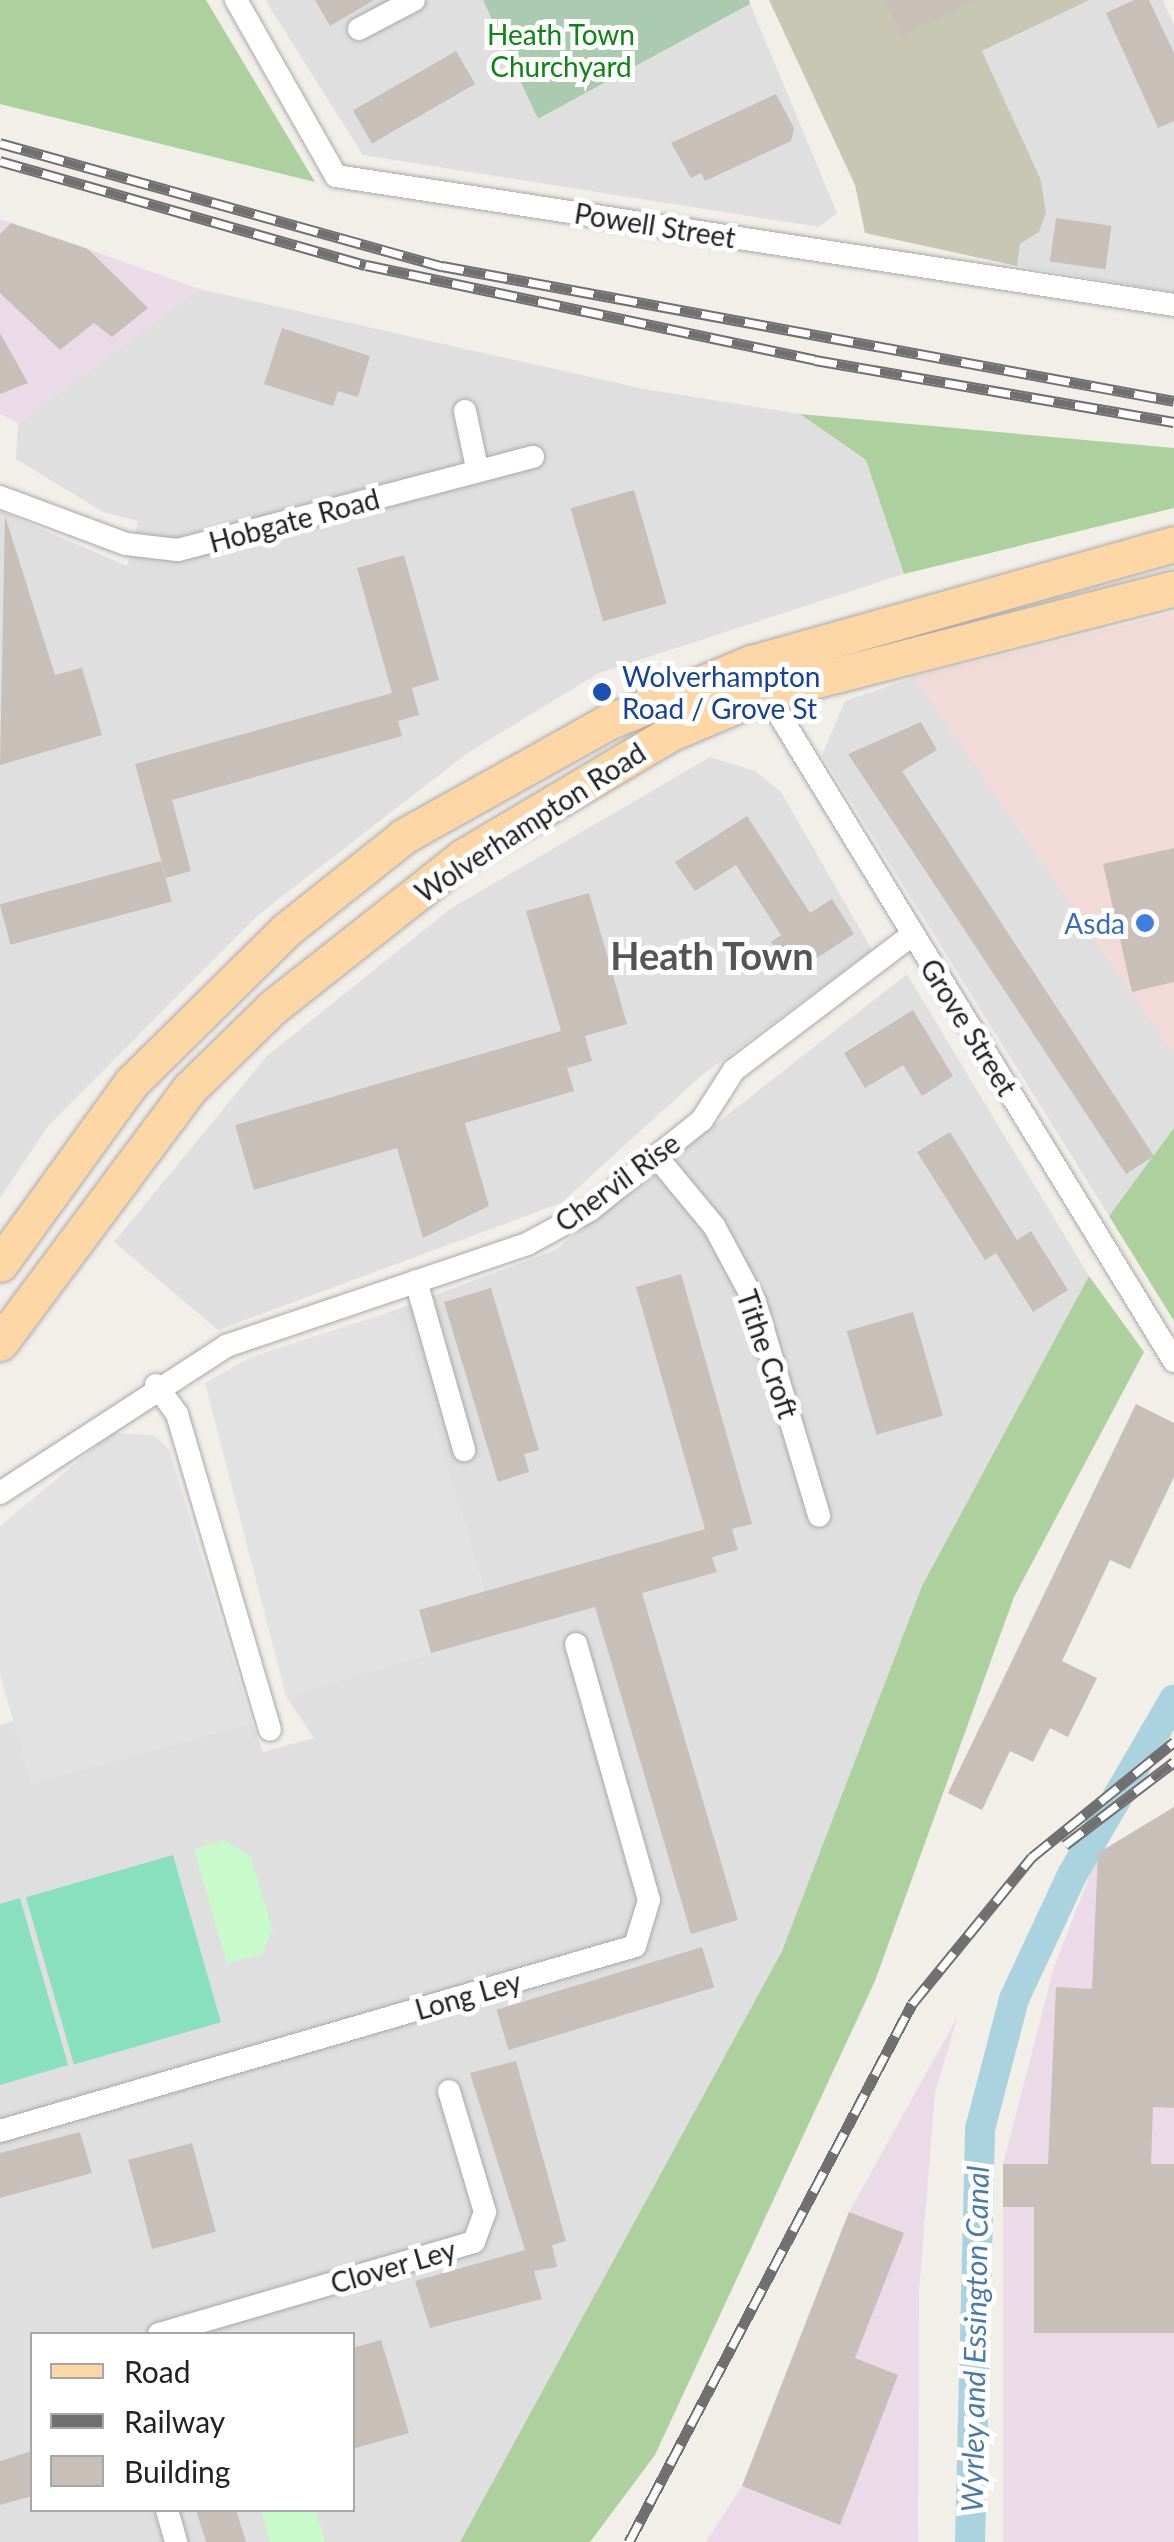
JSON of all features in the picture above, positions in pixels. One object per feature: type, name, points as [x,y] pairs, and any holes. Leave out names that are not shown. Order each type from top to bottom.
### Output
[{"type":"main road","name":"Wolverhampton Road","points":[[0,1264],[131,1083],[286,930],[404,836],[496,781],[758,678],[1174,544]]},
{"type":"main road","name":"Wolverhampton Road","points":[[0,1343],[129,1159],[273,1008],[464,856],[758,678],[1174,588]]},
{"type":"street","name":"Powell Street","points":[[236,0],[336,176],[1174,305]]},
{"type":"street","points":[[359,29],[414,0]]},
{"type":"street","points":[[465,412],[478,468]]},
{"type":"street","name":"Hobgate Road","points":[[0,497],[126,544],[178,550],[478,468],[533,457]]},
{"type":"street","name":"Grove Street","points":[[758,678],[1174,1360]]},
{"type":"street","name":"Chervil Rise","points":[[0,1494],[156,1386],[226,1346],[527,1244],[702,1120],[734,1070],[912,935]]},
{"type":"street","name":"Tithe Croft","points":[[656,1156],[714,1226],[755,1302],[820,1516]]},
{"type":"street","points":[[416,1280],[464,1450]]},
{"type":"street","points":[[156,1386],[177,1414],[270,1730]]},
{"type":"street","name":"Long Ley","points":[[0,2131],[634,1946],[649,1900],[576,1644]]},
{"type":"street","name":"Clover Ley","points":[[166,2332],[474,2242],[485,2212],[449,2091]]},
{"type":"street","points":[[168,2512],[176,2542]]},
{"type":"shaded area","points":[[265,0],[483,0],[539,119],[750,4],[837,213],[819,227],[363,155]]},
{"type":"shaded area","points":[[769,0],[1090,0],[982,51],[1041,180],[1046,213],[1039,232],[1020,244],[1017,266],[865,233],[855,185]]},
{"type":"shaded area","points":[[1091,0],[1163,0],[1174,25],[1174,292],[1017,266],[1020,244],[1039,232],[1046,213],[1041,180],[982,51]]},
{"type":"shaded area","points":[[0,219],[199,289],[18,423],[0,414]]},
{"type":"shaded area","points":[[199,289],[644,389],[800,414],[866,460],[904,574],[599,673],[469,752],[258,915],[49,1125],[0,1198],[0,511],[127,566],[138,521],[103,512],[16,459],[18,423]]},
{"type":"shaded area","points":[[1174,612],[1174,1054],[915,677]]},
{"type":"shaded area","points":[[915,677],[1174,1054],[1174,1129],[1109,1216],[822,755],[845,701]]},
{"type":"shaded area","points":[[710,757],[755,771],[781,792],[872,950],[701,1076],[561,1203],[218,1330],[114,1242],[267,1056],[450,909]]},
{"type":"shaded area","points":[[907,974],[1089,1276],[922,1586],[782,1951],[460,2542],[0,2542],[0,1725],[13,1721],[32,1783],[252,1723],[263,1752],[314,1738],[286,1696],[431,1653],[419,1610],[484,1591],[405,1326],[387,1313],[555,1250]]},
{"type":"shaded area","points":[[387,1313],[405,1325],[484,1592],[419,1611],[431,1653],[286,1696],[205,1383],[251,1357]]},
{"type":"shaded area","points":[[112,1433],[153,1435],[169,1449],[252,1723],[31,1784],[0,1675],[0,1526]]},
{"type":"shaded area","points":[[1174,1807],[1174,2542],[1003,2542],[1003,2164],[1054,1967],[1098,1854]]},
{"type":"shaded area","points":[[958,2016],[935,2092],[919,2292],[918,2542],[706,2542],[742,2486],[849,2212]]},
{"type":"green space","points":[[0,0],[206,0],[315,182],[0,104]]},
{"type":"green space","name":"Heath Town Churchyard","points":[[483,0],[749,0],[750,4],[538,119]]},
{"type":"green space","points":[[800,414],[1174,448],[1174,508],[904,574],[866,460]]},
{"type":"green space","points":[[1174,1128],[1174,1321],[1109,1216]]},
{"type":"green space","points":[[1089,1276],[1144,1352],[1014,1597],[875,1981],[655,2455],[590,2542],[460,2542],[782,1951],[922,1586]]},
{"type":"green space","points":[[224,1840],[250,1856],[273,1930],[262,1954],[227,1964],[194,1849]]},
{"type":"green space","points":[[173,1855],[221,2022],[74,2064],[26,1897]]},
{"type":"green space","points":[[20,1898],[68,2065],[0,2085],[0,1904]]},
{"type":"green space","points":[[262,2512],[317,2512],[325,2542],[270,2542]]},
{"type":"building","points":[[315,0],[374,0],[330,26]]},
{"type":"building","points":[[884,0],[977,0],[901,36]]},
{"type":"building","points":[[1134,0],[1149,0],[1174,53],[1174,121],[1158,128],[1106,13]]},
{"type":"building","points":[[456,51],[475,84],[372,143],[353,110]]},
{"type":"building","points":[[776,94],[794,128],[791,141],[705,181],[701,173],[691,178],[671,143]]},
{"type":"building","points":[[1056,218],[1111,226],[1105,269],[1050,262]]},
{"type":"building","points":[[11,223],[88,249],[148,308],[112,337],[94,323],[60,350],[0,293],[0,234]]},
{"type":"building","points":[[282,328],[370,356],[358,397],[338,391],[333,406],[264,384]]},
{"type":"building","points":[[0,333],[28,383],[0,394]]},
{"type":"building","points":[[634,490],[667,603],[603,622],[571,508]]},
{"type":"building","points":[[5,516],[55,675],[82,668],[102,735],[0,765]]},
{"type":"building","points":[[404,555],[439,680],[412,688],[419,715],[398,721],[402,736],[172,800],[191,871],[166,878],[135,764],[392,693],[357,568]]},
{"type":"building","points":[[921,722],[937,750],[902,771],[1154,1156],[1126,1174],[848,754]]},
{"type":"building","points":[[747,816],[810,913],[832,899],[854,934],[792,974],[771,942],[781,935],[736,865],[695,891],[675,862]]},
{"type":"building","name":"Asda","points":[[1174,848],[1174,982],[1132,992],[1103,864]]},
{"type":"building","points":[[161,861],[172,902],[11,945],[0,904]]},
{"type":"building","points":[[589,893],[627,1024],[585,1036],[592,1061],[567,1068],[574,1091],[465,1123],[489,1206],[423,1238],[397,1148],[254,1190],[235,1125],[561,1031],[526,911]]},
{"type":"building","points":[[913,1010],[953,1076],[922,1096],[903,1065],[865,1088],[844,1053]]},
{"type":"building","points":[[950,1132],[1017,1240],[1031,1231],[1068,1290],[1033,1312],[996,1253],[985,1260],[917,1152]]},
{"type":"building","points":[[681,1274],[752,1524],[732,1529],[738,1550],[712,1557],[717,1572],[642,1593],[738,1920],[691,1934],[595,1607],[431,1653],[419,1610],[705,1529],[636,1287]]},
{"type":"building","points":[[491,1288],[539,1450],[524,1454],[529,1472],[498,1482],[444,1302]]},
{"type":"building","points":[[913,1312],[943,1416],[876,1435],[847,1331]]},
{"type":"building","points":[[1136,1404],[1174,1423],[1174,1477],[1130,1569],[1110,1560],[1062,1661],[1097,1678],[1068,1737],[1050,1728],[1033,1762],[1010,1751],[982,1810],[948,1793]]},
{"type":"building","points":[[1174,1807],[1174,2108],[1153,2107],[1151,2164],[1174,2164],[1174,2333],[1034,2333],[1034,2207],[1003,2207],[1003,2164],[1048,2164],[1056,1987],[1092,1989],[1098,1853]]},
{"type":"building","points":[[702,1947],[714,1987],[509,2050],[496,2010]]},
{"type":"building","points":[[516,2061],[566,2241],[552,2245],[557,2267],[534,2271],[542,2299],[430,2328],[415,2281],[525,2250],[470,2073]]},
{"type":"building","points":[[80,2132],[92,2173],[0,2198],[0,2153]]},
{"type":"building","points":[[192,2143],[216,2232],[152,2249],[128,2160]]},
{"type":"building","points":[[849,2212],[904,2233],[855,2358],[898,2375],[840,2525],[742,2486]]},
{"type":"building","points":[[381,2340],[409,2433],[355,2448],[355,2347]]},
{"type":"building","points":[[30,2452],[30,2497],[0,2505],[0,2461]]},
{"type":"building","points":[[197,2512],[237,2512],[246,2542],[206,2542]]},
{"type":"waterway","name":"Wyrley and Essington Canal","points":[[970,2542],[980,2129],[1014,1999],[1072,1875],[1174,1700]]},
{"type":"railway","points":[[0,143],[442,266],[1174,401]]},
{"type":"railway","points":[[0,161],[366,265],[815,360],[1174,422]]},
{"type":"railway","points":[[629,2542],[912,2004],[1032,1857],[1174,1742]]},
{"type":"railway","points":[[1065,1845],[1174,1762]]},
{"type":"place","name":"Wolverhampton Road / Grove St","points":[[602,692]]},
{"type":"place","name":"Asda","points":[[1145,923]]},
{"type":"district","name":"Heath Town","points":[[712,956]]}]
